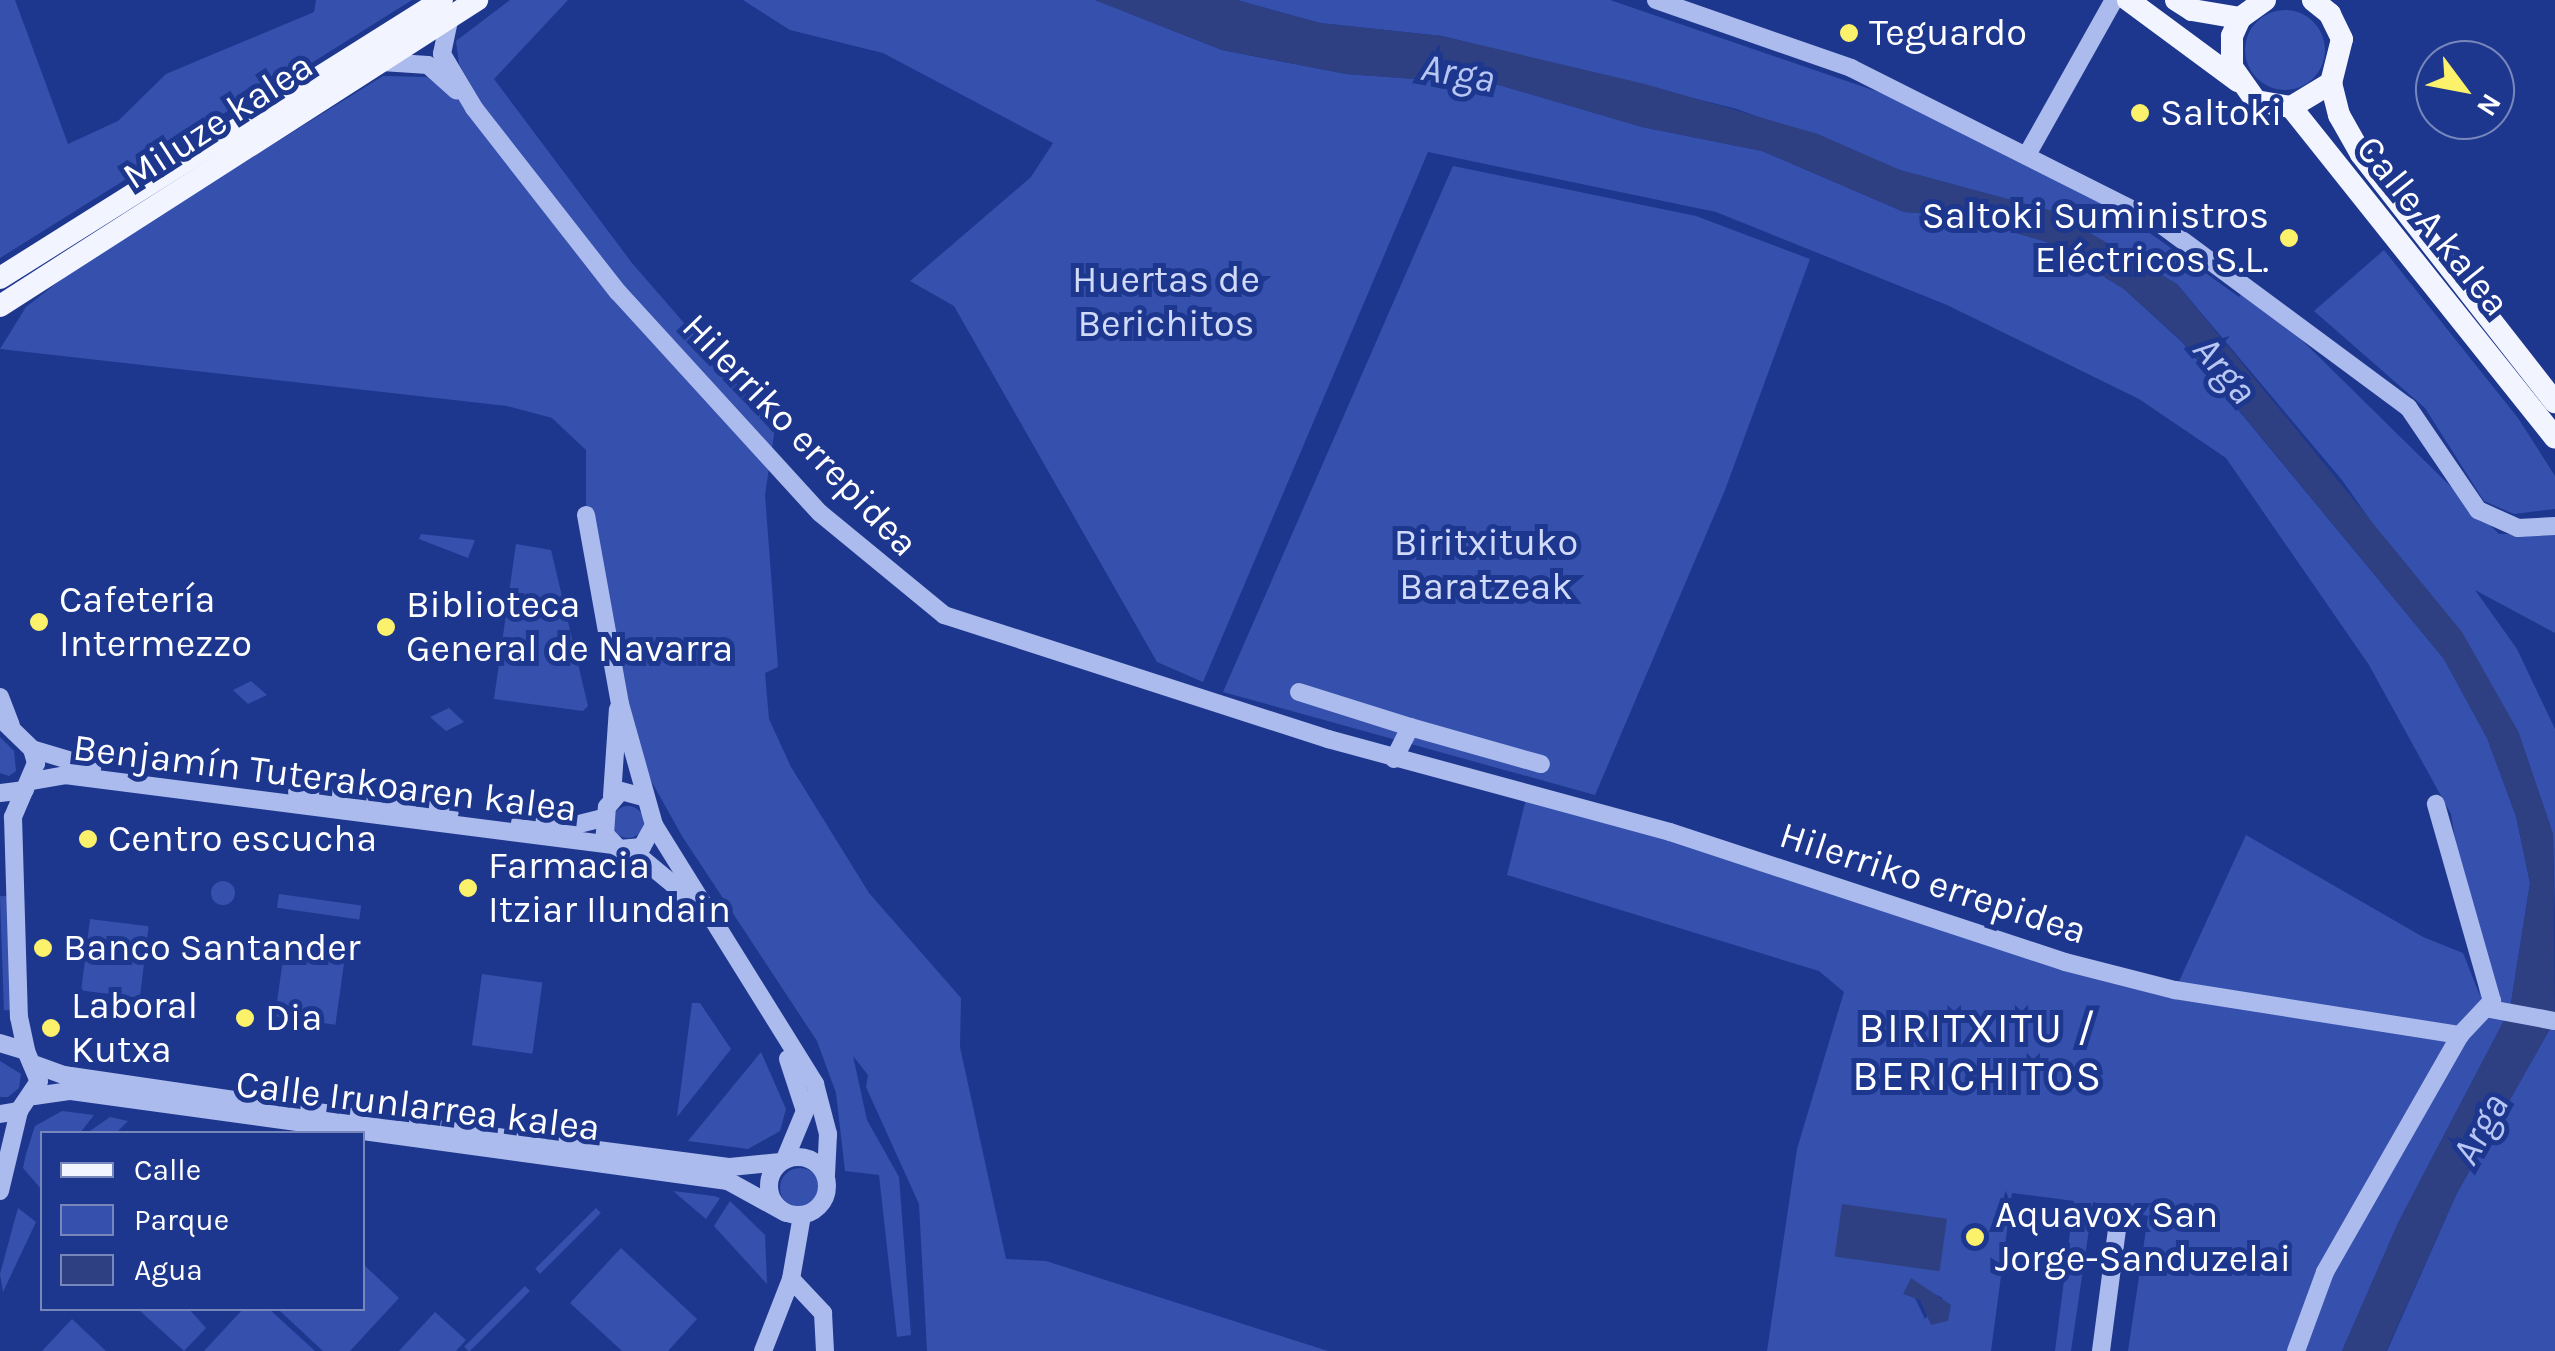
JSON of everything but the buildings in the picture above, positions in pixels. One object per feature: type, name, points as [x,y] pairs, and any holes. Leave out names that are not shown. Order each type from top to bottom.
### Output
[{"type":"main road","name":"Miluze kalea","points":[[0,278],[446,8],[477,0]]},
{"type":"main road","points":[[2128,0],[2238,81],[2256,101],[2291,107],[2331,82],[2342,39],[2344,0]]},
{"type":"main road","points":[[2176,0],[2192,10],[2240,18]]},
{"type":"main road","points":[[2238,81],[2232,36],[2240,18],[2265,0]]},
{"type":"main road","points":[[2313,0],[2330,14],[2342,39]]},
{"type":"main road","name":"Miluze kalea","points":[[0,306],[375,62],[446,8]]},
{"type":"main road","name":"Calle A kalea","points":[[2331,82],[2339,115],[2362,154],[2555,402]]},
{"type":"main road","name":"Calle A kalea","points":[[2291,107],[2555,438]]},
{"type":"street","points":[[1656,0],[1851,68],[2028,152],[2160,223],[2377,381],[2422,421],[2478,510],[2518,528],[2555,526]]},
{"type":"street","points":[[2028,152],[2114,0]]},
{"type":"street","name":"Hilerriko errepidea","points":[[446,8],[442,54],[474,108],[618,292],[820,513],[910,593],[944,615],[1394,759],[1670,832],[2065,962],[2175,990],[2460,1035]]},
{"type":"street","name":"Hilerriko errepidea","points":[[375,62],[428,65],[474,108]]},
{"type":"street","points":[[586,515],[620,704],[642,797],[654,826],[814,1084],[828,1134],[823,1201],[794,1214]]},
{"type":"street","points":[[1299,692],[1540,764]]},
{"type":"street","points":[[0,696],[5,722],[32,750],[28,786],[13,817],[19,1017],[31,1058],[34,1096],[10,1113],[0,1191]]},
{"type":"street","points":[[620,704],[612,796],[603,818],[612,845],[634,852],[674,885],[780,1040],[805,1111],[769,1191],[794,1214]]},
{"type":"street","points":[[1394,759],[1410,727]]},
{"type":"street","name":"Benjamín Tuterakoaren kalea","points":[[32,750],[85,766],[532,825],[567,827],[603,818]]},
{"type":"street","name":"Benjamín Tuterakoaren kalea","points":[[0,792],[65,775],[612,845]]},
{"type":"street","points":[[612,796],[622,791],[642,797]]},
{"type":"street","points":[[2436,804],[2496,1010]]},
{"type":"street","points":[[634,852],[654,826]]},
{"type":"street","points":[[2296,1351],[2325,1272],[2460,1035],[2496,1010],[2555,1021]]},
{"type":"street","name":"Calle Irunlarrea kalea","points":[[0,1043],[64,1075],[730,1167],[783,1161]]},
{"type":"street","name":"Calle Irunlarrea kalea","points":[[34,1096],[71,1090],[728,1180],[794,1214]]},
{"type":"street","points":[[783,1161],[814,1160],[826,1176]]},
{"type":"street","points":[[763,1351],[790,1280],[794,1214]]},
{"type":"street","points":[[2101,1351],[2120,1214]]},
{"type":"street","points":[[790,1280],[823,1313],[825,1351]]},
{"type":"green space","points":[[0,0],[15,0],[68,144],[118,121],[166,74],[314,12],[316,0],[412,0],[0,258]]},
{"type":"green space","points":[[510,0],[568,0],[494,79],[632,263],[775,428],[765,495],[778,667],[765,673],[769,719],[791,767],[869,893],[961,998],[960,1047],[1006,1259],[1046,1261],[1328,1351],[927,1351],[919,1204],[866,1087],[868,1075],[853,1056],[867,1120],[899,1177],[911,1335],[897,1337],[879,1175],[845,1171],[836,1093],[817,1041],[682,836],[629,741],[586,515],[586,450],[552,418],[507,406],[0,349],[26,307],[86,260],[383,76],[427,77],[490,118],[459,64],[456,41]]},
{"type":"green space","name":"Huertas de Berichitos","points":[[743,0],[1095,0],[1222,50],[1346,74],[1499,85],[1642,127],[1762,151],[1904,212],[1958,216],[2047,242],[2124,289],[2183,343],[2444,659],[2487,738],[2516,816],[2530,883],[2510,1009],[2398,1223],[2342,1351],[2128,1351],[2148,1216],[2093,1202],[2071,1351],[2055,1351],[2074,1201],[2012,1193],[1991,1351],[1767,1351],[1797,1149],[1844,992],[1819,971],[1507,875],[1527,795],[2175,990],[2246,835],[2423,937],[2463,953],[2480,996],[2451,814],[2369,665],[2226,458],[2139,399],[1947,305],[1716,212],[1428,152],[1203,682],[1157,662],[954,306],[910,281],[1031,177],[1053,143],[883,53],[790,30]],"holes":[[[1920,1287],[1943,1298],[1925,1319],[1915,1298]]]},
{"type":"green space","points":[[1237,0],[1610,0],[1893,97],[2094,193],[2239,297],[2247,286],[2499,534],[2555,534],[2555,633],[2475,590],[2517,649],[2555,729],[2555,915],[2553,834],[2518,731],[2342,480],[2177,284],[2052,211],[1900,170],[1737,109],[1442,36],[1320,23]]},
{"type":"green space","points":[[2285,10],[2300,13],[2313,22],[2322,35],[2322,65],[2313,78],[2300,87],[2285,90],[2270,87],[2257,78],[2248,65],[2245,50],[2248,35],[2257,22],[2270,13]]},
{"type":"green space","name":"Biritxituko Baratzeak","points":[[1453,166],[1696,216],[1810,259],[1725,490],[1595,795],[1223,692]]},
{"type":"green space","points":[[2384,250],[2518,418],[2555,476],[2555,509],[2514,514],[2484,501],[2425,408],[2314,311]]},
{"type":"green space","points":[[421,534],[475,540],[468,558],[419,539]]},
{"type":"green space","points":[[516,544],[551,550],[588,706],[583,711],[494,699]]},
{"type":"green space","points":[[251,681],[267,695],[248,704],[233,690]]},
{"type":"green space","points":[[449,708],[464,722],[446,731],[430,717]]},
{"type":"green space","points":[[0,737],[14,751],[16,771],[9,776],[0,773]]},
{"type":"green space","points":[[628,806],[640,810],[644,822],[640,834],[628,838],[616,834],[612,822],[616,810]]},
{"type":"green space","points":[[218,881],[228,881],[235,893],[228,905],[218,905],[211,898],[211,888]]},
{"type":"green space","points":[[279,894],[361,906],[359,919],[277,908]]},
{"type":"green space","points":[[0,896],[7,896],[11,1010],[4,1010]]},
{"type":"green space","points":[[90,919],[149,926],[140,998],[81,990]]},
{"type":"green space","points":[[285,945],[345,953],[335,1025],[275,1016]]},
{"type":"green space","points":[[482,974],[542,982],[532,1054],[472,1045]]},
{"type":"green space","points":[[692,1003],[700,1003],[731,1049],[677,1117]]},
{"type":"green space","points":[[2555,1020],[2555,1351],[2387,1351],[2457,1193]]},
{"type":"green space","points":[[761,1052],[786,1109],[780,1131],[748,1149],[688,1141]]},
{"type":"green space","points":[[0,1061],[21,1074],[19,1088],[8,1097],[0,1097]]},
{"type":"green space","points":[[62,1111],[94,1115],[82,1131],[40,1131],[40,1188],[23,1168],[35,1126]]},
{"type":"green space","points":[[110,1117],[128,1121],[118,1131],[90,1131]]},
{"type":"green space","points":[[800,1168],[814,1174],[820,1188],[814,1202],[800,1208],[786,1202],[780,1188],[786,1174]]},
{"type":"green space","points":[[673,1191],[714,1196],[720,1198],[706,1219]]},
{"type":"green space","points":[[730,1201],[765,1235],[767,1284],[714,1226]]},
{"type":"green space","points":[[18,1208],[36,1222],[3,1292],[0,1274]]},
{"type":"green space","points":[[596,1208],[601,1213],[540,1274],[535,1269]]},
{"type":"green space","points":[[621,1248],[697,1319],[668,1351],[622,1351],[570,1303]]},
{"type":"green space","points":[[365,1266],[399,1298],[350,1351],[323,1351],[280,1311],[365,1311]]},
{"type":"green space","points":[[525,1286],[530,1291],[470,1351],[464,1347]]},
{"type":"green space","points":[[140,1311],[191,1311],[206,1328],[184,1351]]},
{"type":"green space","points":[[241,1311],[271,1311],[315,1351],[204,1351]]},
{"type":"green space","points":[[435,1312],[466,1340],[456,1351],[399,1351]]},
{"type":"green space","points":[[72,1319],[106,1351],[42,1351]]},
{"type":"water","name":"Arga","points":[[1095,0],[1237,0],[1320,23],[1442,36],[1645,84],[1818,134],[1900,170],[2052,211],[2177,284],[2462,632],[2518,731],[2553,834],[2555,1020],[2457,1193],[2386,1351],[2342,1351],[2398,1223],[2510,1009],[2530,883],[2516,816],[2487,738],[2444,659],[2183,342],[2124,289],[2047,242],[1958,216],[1904,212],[1762,151],[1642,127],[1499,85],[1346,74],[1222,50]]},
{"type":"water","points":[[1842,1204],[1947,1219],[1940,1271],[1835,1256]]},
{"type":"water","points":[[1911,1278],[1951,1305],[1948,1321],[1931,1325],[1920,1300],[1903,1294]]},
{"type":"place","name":"Teguardo","points":[[1849,33]]},
{"type":"place","name":"Saltoki","points":[[2140,113]]},
{"type":"place","name":"Saltoki Suministros Eléctricos S.L.","points":[[2289,238]]},
{"type":"place","name":"Cafetería Intermezzo","points":[[39,622]]},
{"type":"place","name":"Biblioteca General de Navarra","points":[[386,627]]},
{"type":"place","name":"Centro escucha","points":[[88,839]]},
{"type":"place","name":"Farmacia Itziar Ilundain","points":[[468,888]]},
{"type":"place","name":"Banco Santander","points":[[43,948]]},
{"type":"place","name":"Dia","points":[[245,1018]]},
{"type":"place","name":"Laboral Kutxa","points":[[51,1028]]},
{"type":"place","name":"Aquavox San Jorge-Sanduzelai","points":[[1975,1237]]},
{"type":"district","name":"BIRITXITU / BERICHITOS","points":[[1978,1052]]}]
